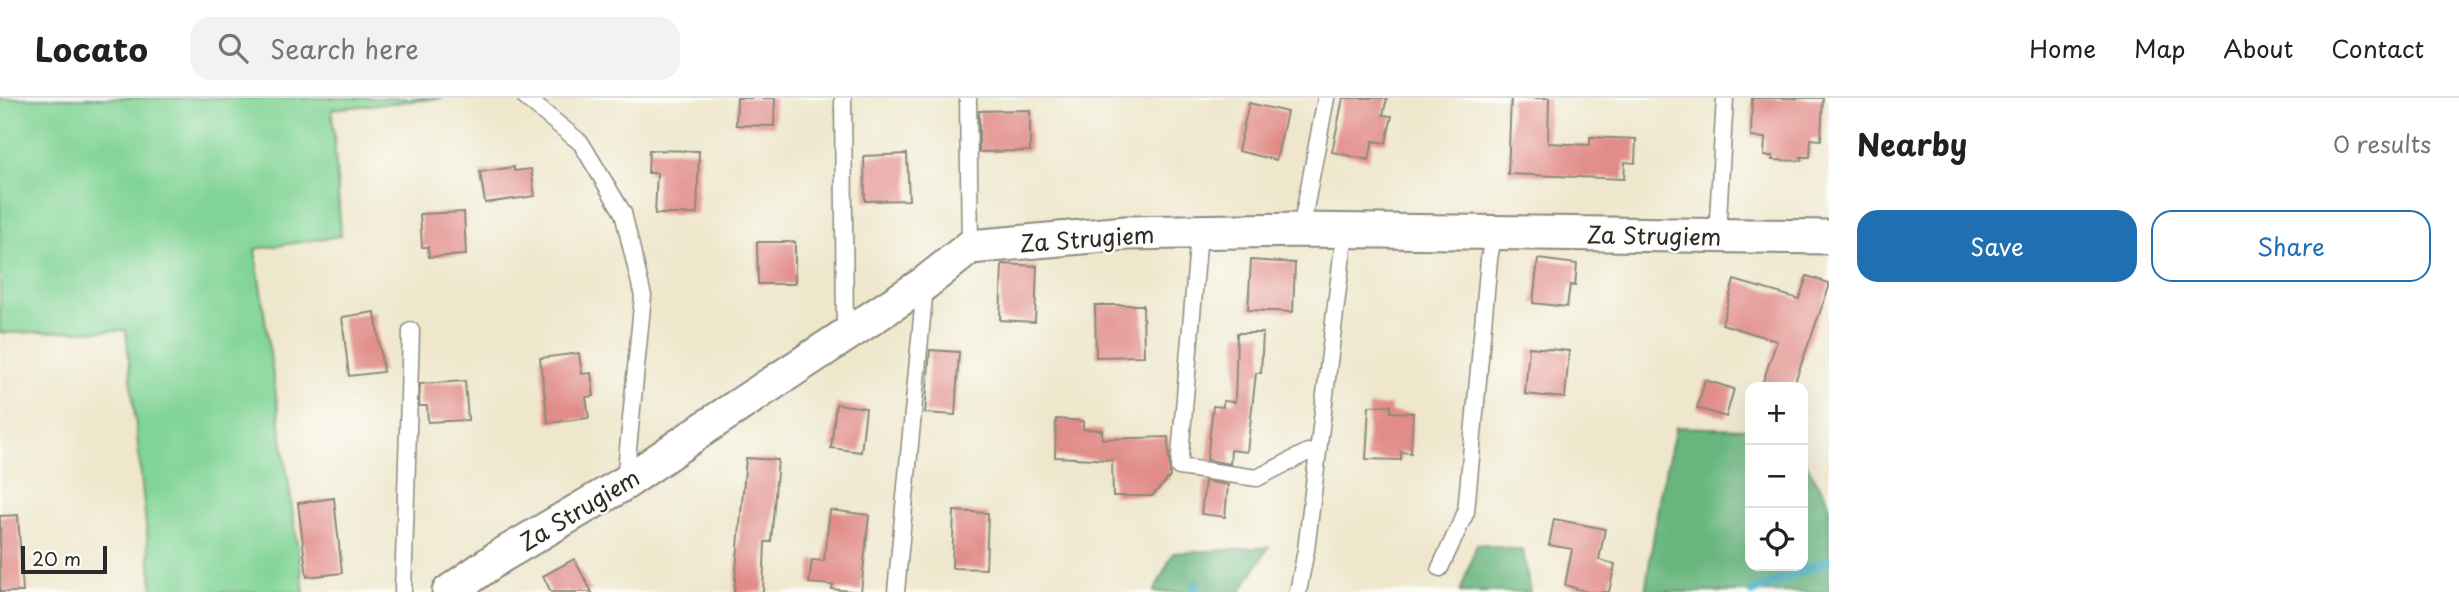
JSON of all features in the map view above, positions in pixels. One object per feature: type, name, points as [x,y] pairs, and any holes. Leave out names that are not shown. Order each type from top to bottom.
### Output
[{"type":"street","name":"Za Strugiem","points":[[449,592],[499,557],[625,483],[925,284],[970,247],[1126,233],[1301,230],[1829,237]]},
{"type":"lane","points":[[526,98],[581,143],[623,213],[643,296],[625,483]]},
{"type":"lane","points":[[842,98],[845,337]]},
{"type":"lane","points":[[968,98],[970,247]]},
{"type":"lane","points":[[1301,230],[1326,98]]},
{"type":"lane","points":[[1717,236],[1725,98]]},
{"type":"lane","points":[[1297,592],[1306,550],[1345,231]]},
{"type":"lane","points":[[1199,233],[1179,467],[1257,478],[1308,452]]},
{"type":"lane","points":[[1440,568],[1466,512],[1489,259],[1494,233]]},
{"type":"lane","points":[[896,592],[925,284]]},
{"type":"lane","points":[[402,592],[411,331]]},
{"type":"green space","points":[[0,98],[442,98],[332,109],[341,236],[255,249],[304,592],[153,592],[126,330],[0,333]]},
{"type":"green space","points":[[1676,427],[1745,429],[1745,571],[1808,571],[1808,466],[1829,502],[1829,592],[1645,592],[1660,494]]},
{"type":"green space","points":[[1477,544],[1523,551],[1530,592],[1460,592]]},
{"type":"green space","points":[[1269,547],[1240,592],[1154,592],[1173,553]]},
{"type":"building","points":[[737,98],[775,98],[774,126],[736,125]]},
{"type":"building","points":[[1343,98],[1387,98],[1383,115],[1392,116],[1386,143],[1373,141],[1369,160],[1332,152]]},
{"type":"building","points":[[1511,98],[1549,98],[1548,143],[1590,145],[1590,137],[1636,139],[1635,163],[1625,162],[1624,179],[1508,174]]},
{"type":"building","points":[[1752,98],[1823,98],[1821,140],[1811,139],[1810,157],[1801,157],[1802,161],[1772,160],[1773,156],[1764,156],[1765,138],[1751,137]]},
{"type":"building","points":[[1249,103],[1287,112],[1276,160],[1238,151]]},
{"type":"building","points":[[1030,110],[1030,151],[979,152],[979,111]]},
{"type":"building","points":[[649,150],[699,151],[697,214],[655,214],[657,173],[648,173]]},
{"type":"building","points":[[907,154],[909,200],[865,201],[864,156]]},
{"type":"building","points":[[514,167],[514,171],[531,169],[535,196],[485,203],[480,172]]},
{"type":"building","points":[[464,212],[466,255],[429,257],[428,247],[422,247],[420,214]]},
{"type":"building","points":[[757,242],[795,242],[795,284],[758,284]]},
{"type":"building","points":[[1538,259],[1577,264],[1575,286],[1570,285],[1567,307],[1533,303]]},
{"type":"building","points":[[1251,260],[1295,263],[1293,312],[1248,310]]},
{"type":"building","points":[[1002,264],[1037,266],[1035,322],[1000,320]]},
{"type":"building","points":[[1807,276],[1829,283],[1795,382],[1763,382],[1777,341],[1722,324],[1734,280],[1799,299]]},
{"type":"building","points":[[1095,305],[1143,305],[1144,356],[1096,357]]},
{"type":"building","points":[[375,312],[383,372],[349,376],[342,317]]},
{"type":"building","points":[[1237,333],[1263,333],[1261,373],[1256,373],[1247,452],[1231,450],[1230,464],[1207,460],[1213,406],[1223,407],[1223,401],[1235,402]]},
{"type":"building","points":[[1529,347],[1569,351],[1565,398],[1525,394]]},
{"type":"building","points":[[930,350],[959,352],[955,415],[925,413]]},
{"type":"building","points":[[579,353],[582,374],[591,373],[594,396],[586,397],[589,418],[548,423],[540,358]]},
{"type":"building","points":[[1705,380],[1734,389],[1726,417],[1697,408]]},
{"type":"building","points":[[465,381],[468,420],[428,422],[427,406],[419,406],[420,384]]},
{"type":"building","points":[[836,404],[866,408],[861,452],[831,448]]},
{"type":"building","points":[[1391,405],[1391,412],[1413,413],[1411,453],[1401,452],[1401,460],[1366,459],[1369,406]]},
{"type":"building","points":[[1056,419],[1083,421],[1083,429],[1102,430],[1102,439],[1168,437],[1170,477],[1152,496],[1113,496],[1112,460],[1055,457]]},
{"type":"building","points":[[746,458],[778,460],[771,542],[765,542],[763,592],[734,592]]},
{"type":"building","points":[[1205,481],[1228,485],[1225,517],[1201,514]]},
{"type":"building","points":[[334,498],[342,573],[307,577],[298,503]]},
{"type":"building","points":[[830,510],[869,515],[861,592],[832,589],[833,585],[809,583],[812,560],[824,561]]},
{"type":"building","points":[[954,511],[988,513],[986,569],[952,568]]},
{"type":"building","points":[[18,515],[23,592],[0,592],[0,516]]},
{"type":"building","points":[[1554,519],[1605,529],[1599,560],[1615,564],[1609,592],[1588,592],[1565,585],[1572,549],[1549,545]]},
{"type":"building","points":[[574,559],[592,592],[551,592],[543,576]]},
{"type":"waterway","points":[[1752,592],[1829,560]]},
{"type":"waterway","points":[[1196,583],[1196,592]]}]
